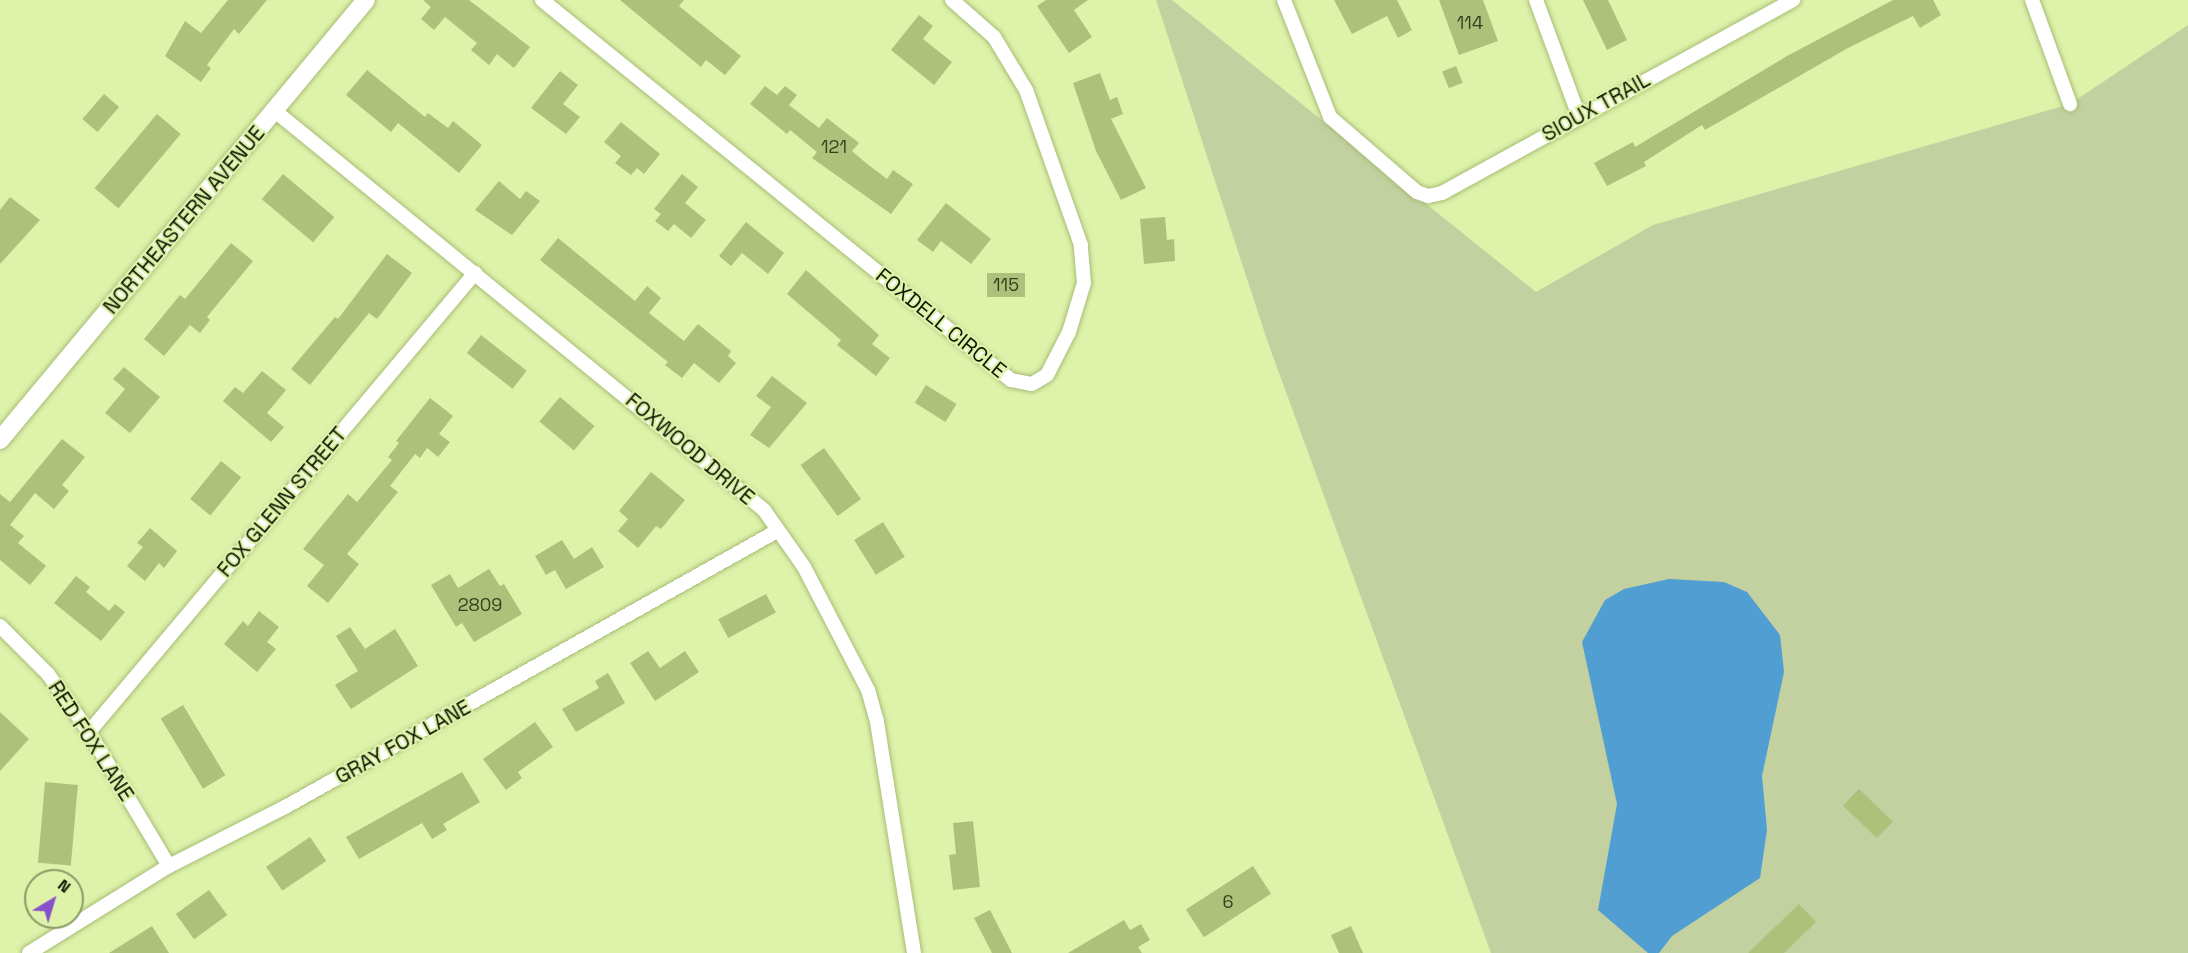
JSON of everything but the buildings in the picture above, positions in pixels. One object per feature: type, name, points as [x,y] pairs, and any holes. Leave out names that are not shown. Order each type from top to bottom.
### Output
[{"type":"street","name":"NORTHEASTERN AVENUE","points":[[0,440],[366,0]]},
{"type":"street","name":"FOXDELL CIRCLE","points":[[542,0],[1011,380],[1032,384],[1047,375],[1072,323],[1084,283],[1081,245],[1026,90],[994,37],[952,0]]},
{"type":"street","name":"SIOUX TRAIL","points":[[1284,0],[1329,117],[1417,192],[1435,195],[1789,1]]},
{"type":"street","points":[[1536,0],[1579,116]]},
{"type":"street","points":[[2032,0],[2070,104]]},
{"type":"street","name":"FOXWOOD DRIVE","points":[[275,111],[751,497],[777,531],[804,567],[868,690],[877,722],[914,953]]},
{"type":"street","name":"FOX GLENN STREET","points":[[89,732],[475,273]]},
{"type":"street","name":"GRAY FOX LANE","points":[[29,953],[169,866],[287,806],[777,531]]},
{"type":"street","name":"RED FOX LANE","points":[[0,626],[48,674],[89,732],[169,866]]},
{"type":"green space","points":[[1156,0],[1172,0],[1536,292],[1653,225],[2070,104],[2188,25],[2188,953],[1491,953],[1267,340]]},
{"type":"water","points":[[1669,579],[1724,582],[1747,592],[1780,635],[1784,672],[1762,776],[1767,830],[1760,878],[1672,936],[1659,953],[1648,953],[1598,910],[1617,804],[1582,642],[1605,600],[1624,589]]}]
